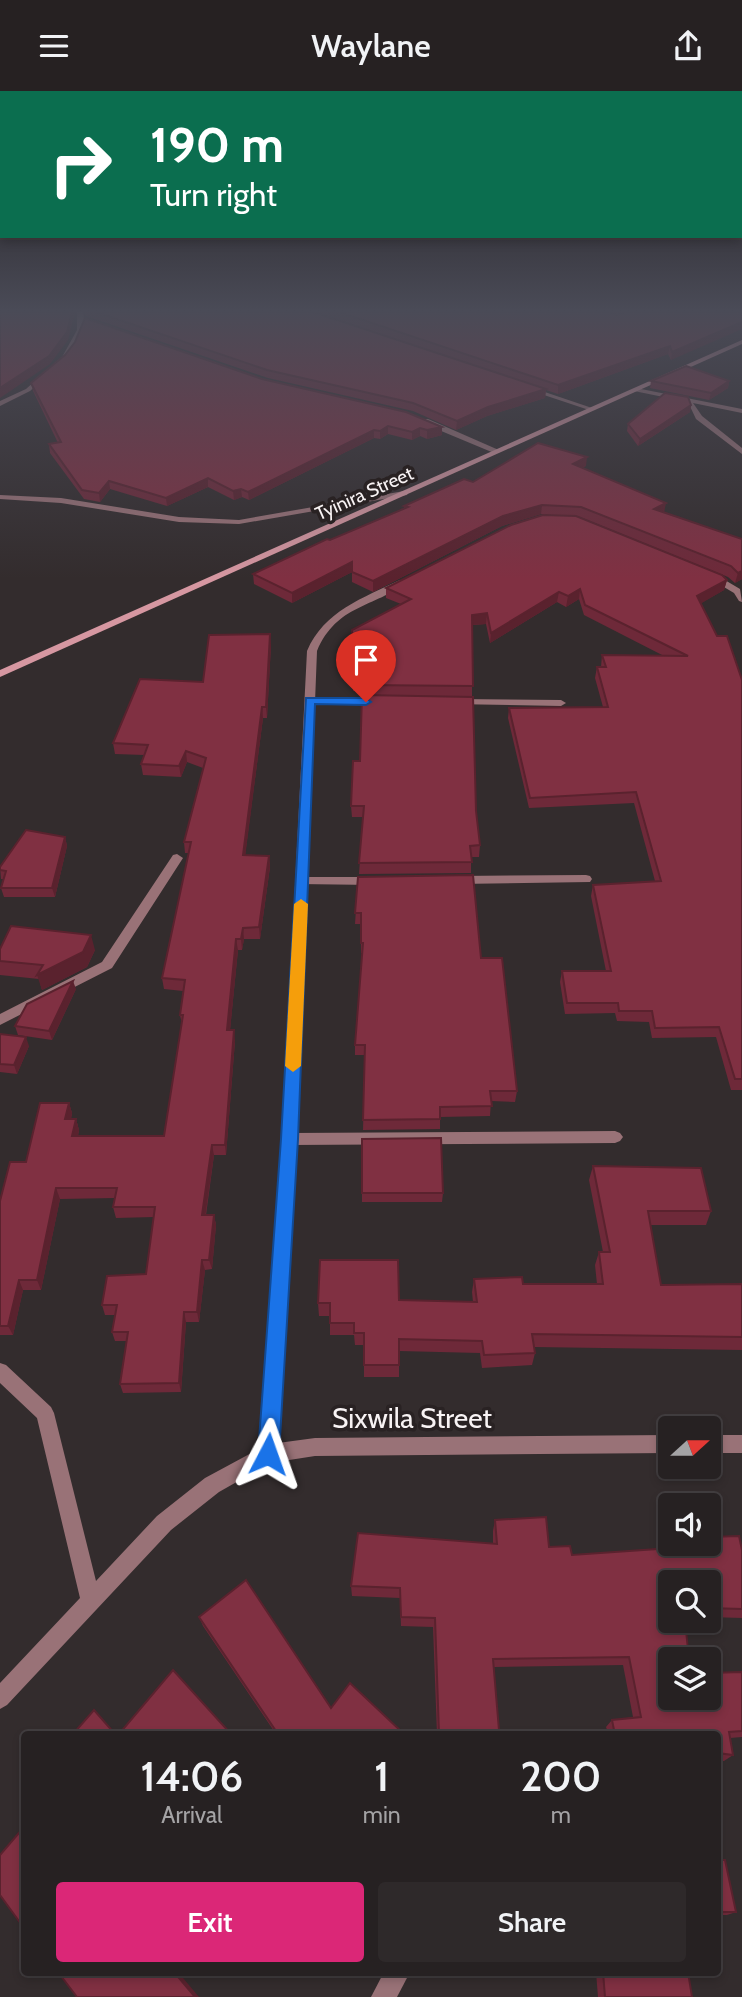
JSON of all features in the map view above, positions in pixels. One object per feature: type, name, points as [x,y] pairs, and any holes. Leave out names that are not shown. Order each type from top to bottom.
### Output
[{"type":"street","points":[[566,401],[590,409]]},
{"type":"street","name":"Tyinira Street","points":[[0,674],[609,401]]},
{"type":"street","points":[[689,401],[742,411]]},
{"type":"street","points":[[689,401],[699,418],[742,452]]},
{"type":"street","points":[[418,419],[497,451]]},
{"type":"street","points":[[0,498],[59,499],[172,521],[213,524],[240,522],[404,493]]},
{"type":"street","points":[[691,567],[724,581],[742,599]]},
{"type":"street","points":[[268,1454],[290,1139],[312,651],[316,637],[324,626],[410,579]]},
{"type":"street","points":[[310,701],[394,702]]},
{"type":"street","points":[[450,702],[561,703]]},
{"type":"street","points":[[0,1020],[107,965],[177,858]]},
{"type":"street","points":[[437,880],[586,879]]},
{"type":"street","points":[[302,881],[383,881]]},
{"type":"street","points":[[290,1139],[615,1137]]},
{"type":"street","points":[[0,1371],[45,1413],[91,1601]]},
{"type":"street","name":"Sixwila Street","points":[[0,1698],[164,1524],[212,1485],[268,1454],[315,1447],[658,1444]]},
{"type":"street","points":[[721,1444],[742,1444]]},
{"type":"building","points":[[40,401],[358,401],[406,412],[442,427],[427,430],[420,428],[412,432],[388,426],[380,431],[374,430],[248,492],[241,489],[233,491],[208,478],[166,498],[109,481],[99,493],[82,490],[49,444],[61,442]]},
{"type":"building","points":[[404,401],[508,401],[457,421]]},
{"type":"building","points":[[656,401],[689,401],[691,405],[640,439],[628,424]]},
{"type":"building","points":[[538,443],[587,457],[573,464],[666,503],[654,509],[742,539],[742,571],[738,573],[731,566],[581,507],[542,505],[503,516],[373,581],[352,572],[352,562],[292,593],[253,574],[327,539],[408,507],[404,506],[464,479],[473,482]]},
{"type":"building","points":[[543,515],[576,516],[722,575],[727,580],[697,596],[717,636],[727,636],[742,680],[742,1079],[735,1079],[719,1027],[655,1028],[652,1011],[619,1011],[618,1003],[567,1003],[562,971],[611,971],[593,885],[661,881],[636,792],[530,798],[509,708],[608,707],[597,667],[606,667],[602,655],[688,656],[585,605],[580,589],[568,596],[559,592],[491,633],[487,613],[472,615],[473,686],[362,685],[362,681],[353,681],[352,630],[411,599],[386,588],[511,525]]},
{"type":"building","points":[[270,634],[266,707],[262,707],[243,855],[269,856],[259,927],[243,928],[241,939],[236,939],[227,1030],[234,1030],[225,1145],[212,1145],[202,1215],[214,1215],[209,1260],[202,1260],[197,1312],[184,1312],[179,1383],[120,1384],[128,1332],[112,1332],[117,1305],[102,1305],[107,1276],[146,1274],[155,1207],[113,1207],[117,1188],[56,1188],[37,1280],[19,1280],[8,1326],[0,1326],[0,1201],[10,1162],[26,1162],[40,1103],[69,1103],[65,1119],[76,1119],[72,1136],[164,1136],[183,1015],[180,1015],[185,980],[162,978],[191,842],[184,842],[206,758],[186,751],[179,766],[141,764],[148,745],[113,743],[140,679],[203,682],[209,635]]},
{"type":"building","points":[[362,695],[473,697],[476,811],[480,845],[470,846],[472,862],[359,863],[364,806],[351,806],[353,761],[360,761]]},
{"type":"building","points":[[26,830],[65,837],[52,888],[1,888],[6,871],[0,870],[0,867]]},
{"type":"building","points":[[473,875],[481,958],[502,958],[517,1091],[490,1091],[492,1106],[440,1107],[440,1119],[363,1120],[365,1045],[355,1045],[363,943],[361,913],[355,913],[358,877]]},
{"type":"building","points":[[11,926],[91,935],[83,952],[37,975],[43,965],[0,961],[0,949]]},
{"type":"building","points":[[73,981],[49,1031],[15,1026],[27,1004]]},
{"type":"building","points":[[0,1034],[26,1037],[14,1065],[0,1064]]},
{"type":"building","points":[[441,1138],[443,1193],[362,1193],[362,1139]]},
{"type":"building","points":[[593,1166],[701,1168],[711,1211],[648,1211],[661,1285],[742,1284],[742,1337],[532,1334],[535,1353],[484,1355],[482,1341],[399,1339],[399,1365],[364,1365],[364,1333],[354,1333],[354,1323],[330,1323],[330,1303],[318,1303],[320,1260],[398,1260],[399,1300],[477,1302],[474,1279],[522,1277],[523,1284],[603,1284],[599,1252],[610,1252]]},
{"type":"building","points":[[546,1517],[549,1547],[570,1546],[572,1555],[658,1549],[658,1556],[721,1556],[721,1537],[739,1536],[742,1550],[742,1609],[721,1608],[721,1570],[658,1570],[658,1633],[686,1633],[688,1647],[658,1647],[658,1710],[721,1710],[721,1673],[742,1672],[742,1731],[729,1732],[733,1755],[721,1753],[721,1731],[439,1731],[435,1618],[401,1617],[400,1588],[351,1586],[358,1533],[497,1544],[495,1520]],"holes":[[[629,1657],[641,1717],[612,1720],[614,1730],[499,1730],[493,1659]]]},
{"type":"building","points":[[246,1580],[331,1708],[350,1683],[401,1731],[276,1731],[199,1617]]},
{"type":"building","points":[[173,1670],[228,1731],[122,1731]]},
{"type":"building","points":[[94,1710],[112,1731],[76,1731]]},
{"type":"building","points":[[21,1830],[21,1924],[0,1895],[0,1855]]},
{"type":"building","points":[[721,1860],[725,1860],[736,1912],[721,1912]]},
{"type":"building","points":[[61,1976],[177,1976],[195,1997],[77,1997]]},
{"type":"building","points":[[603,1976],[689,1976],[692,1997],[605,1997]]},
{"type":"slow traffic","points":[[293,1066],[301,904]]},
{"type":"route","points":[[268,1454],[290,1139],[310,701],[366,702]]}]
